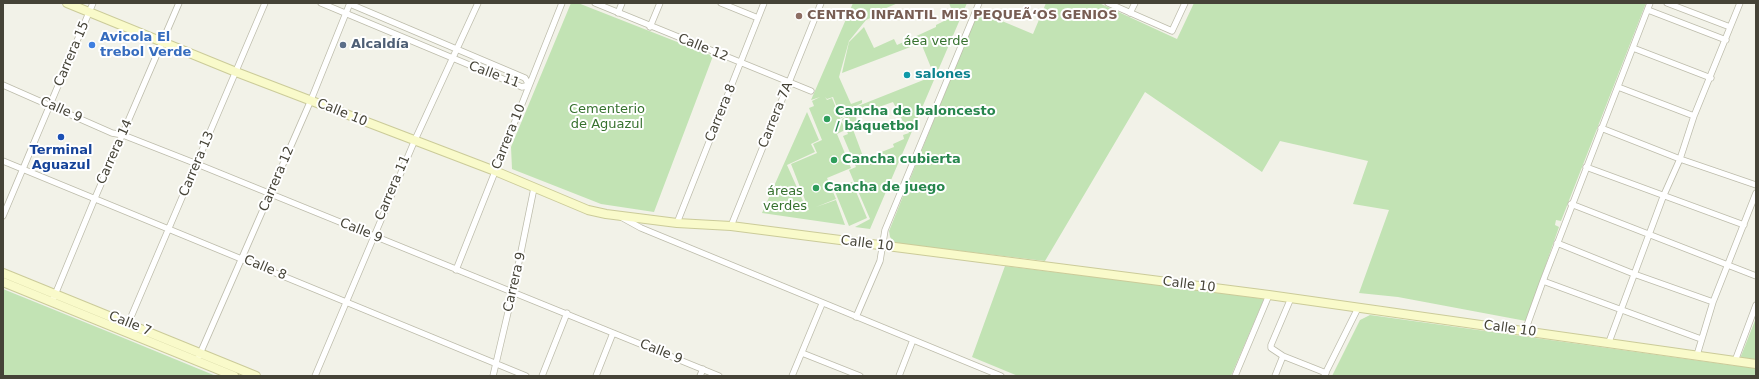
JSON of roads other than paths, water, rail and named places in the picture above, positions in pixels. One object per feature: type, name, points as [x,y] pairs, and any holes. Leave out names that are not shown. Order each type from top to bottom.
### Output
[{"type":"street","name":"Calle 10","points":[[67,3],[163,43],[311,100],[414,142],[495,172],[588,210],[620,217],[677,223],[731,226],[1269,295],[1610,342],[1756,364]]},
{"type":"street","name":"Carrera 15","points":[[3,216],[93,3]]},
{"type":"street","name":"Carrera 14","points":[[54,298],[94,198],[123,135],[179,3]]},
{"type":"street","name":"Carrera 13","points":[[128,324],[170,229],[265,3]]},
{"type":"street","name":"Calle 11","points":[[321,3],[522,87],[530,85],[525,78],[350,3]]},
{"type":"street","name":"Carrera 12","points":[[198,357],[243,258],[311,100],[350,3]]},
{"type":"street","name":"Carrera 11","points":[[314,376],[414,142],[478,3]]},
{"type":"street","name":"Carrera 10","points":[[456,270],[562,3]]},
{"type":"street","name":"Calle 12","points":[[595,3],[650,27],[811,91]]},
{"type":"street","points":[[618,13],[622,3]]},
{"type":"street","points":[[650,27],[660,3]]},
{"type":"street","points":[[721,3],[758,18]]},
{"type":"street","name":"Carrera 8","points":[[677,223],[764,3]]},
{"type":"street","name":"Carrera 7A","points":[[731,226],[821,3]]},
{"type":"street","points":[[856,317],[880,261],[885,230],[979,3]]},
{"type":"street","points":[[1108,3],[1172,32],[1185,3]]},
{"type":"street","points":[[1130,13],[1135,3]]},
{"type":"street","points":[[1525,331],[1571,204],[1650,3]]},
{"type":"street","points":[[1667,3],[1730,28]]},
{"type":"street","points":[[1610,342],[1663,197],[1680,159],[1694,116],[1711,78],[1740,3]]},
{"type":"street","points":[[1648,10],[1726,40]]},
{"type":"street","points":[[1633,48],[1711,78]]},
{"type":"street","name":"Calle 9","points":[[3,85],[50,104],[112,133],[123,135],[197,164],[456,270],[513,291],[719,376]]},
{"type":"street","points":[[1618,87],[1694,116]]},
{"type":"street","points":[[1601,128],[1680,159],[1756,185]]},
{"type":"street","name":"Calle 8","points":[[3,161],[243,258],[526,376]]},
{"type":"street","points":[[1586,167],[1663,197],[1744,225]]},
{"type":"street","name":"Carrera 9","points":[[493,376],[513,291],[534,188]]},
{"type":"street","points":[[1697,355],[1714,302],[1756,193]]},
{"type":"street","points":[[1571,204],[1756,276]]},
{"type":"street","name":"Calle 10","points":[[620,217],[641,228],[822,304],[1001,376]]},
{"type":"street","points":[[1557,243],[1634,274],[1714,302]]},
{"type":"street","name":"Calle 7","points":[[3,273],[54,298],[198,357],[256,376]]},
{"type":"street","points":[[1543,281],[1701,339]]},
{"type":"street","name":"Calle 7","points":[[3,282],[128,324],[198,357],[234,376]]},
{"type":"street","points":[[1235,376],[1269,295]]},
{"type":"street","points":[[1291,298],[1271,345],[1273,351],[1325,374],[1358,308]]},
{"type":"street","points":[[792,376],[822,304]]},
{"type":"street","points":[[1735,360],[1756,305]]},
{"type":"street","points":[[542,376],[566,313]]},
{"type":"street","points":[[596,376],[613,333]]},
{"type":"street","points":[[899,376],[913,340]]},
{"type":"street","points":[[802,353],[860,376]]},
{"type":"street","points":[[1275,376],[1283,356]]},
{"type":"street","points":[[700,376],[703,369]]},
{"type":"street","points":[[984,376],[986,370]]},
{"type":"place","name":"CENTRO INFANTIL MIS PEQUEÃ‘OS GENIOS","points":[[799,16]]},
{"type":"place","name":"Avicola El trebol Verde","points":[[92,45]]},
{"type":"place","name":"Alcaldía","points":[[343,45]]},
{"type":"place","name":"salones","points":[[907,75]]},
{"type":"place","name":"Cancha de baloncesto / báquetbol","points":[[827,119]]},
{"type":"place","name":"Terminal Aguazul","points":[[61,137]]},
{"type":"place","name":"Cancha cubierta","points":[[834,160]]},
{"type":"place","name":"Cancha de juego","points":[[816,188]]},
{"type":"park label","name":"áea verde","points":[[936,42]]},
{"type":"park label","name":"Cementerio de Aguazul","points":[[607,118]]},
{"type":"park label","name":"áreas verdes","points":[[785,200]]}]
